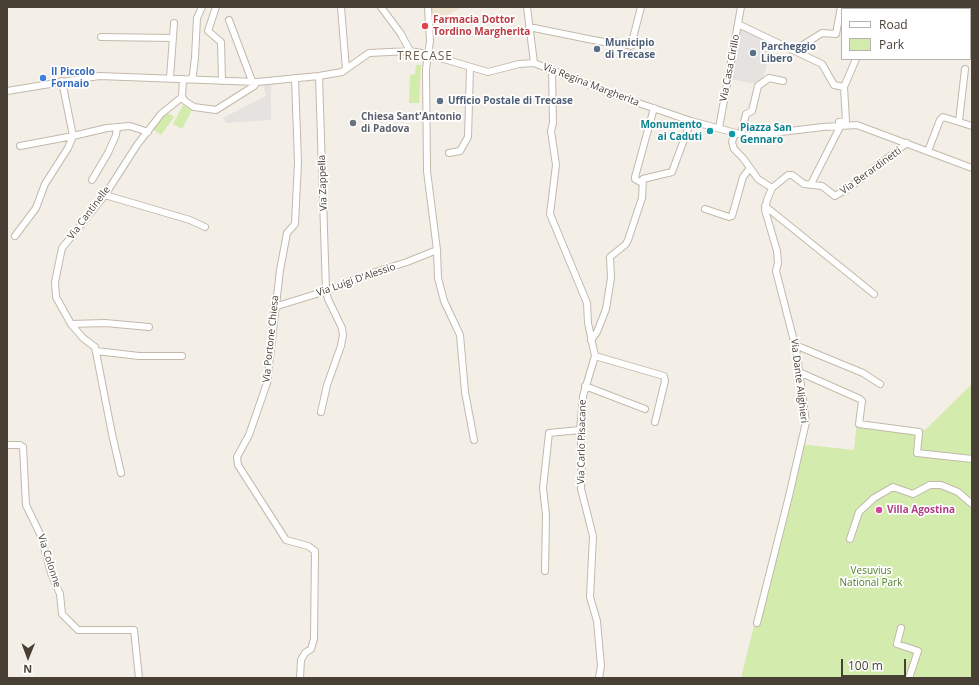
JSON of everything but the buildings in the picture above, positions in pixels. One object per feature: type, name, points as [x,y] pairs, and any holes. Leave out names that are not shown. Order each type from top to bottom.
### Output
[{"type":"street","points":[[191,79],[193,75],[195,57],[197,18],[202,7]]},
{"type":"street","points":[[216,7],[208,31],[221,42],[222,81]]},
{"type":"street","points":[[341,7],[346,69]]},
{"type":"street","points":[[381,7],[401,34],[410,51]]},
{"type":"street","points":[[428,7],[430,41],[427,54],[426,76],[427,171],[437,250],[438,278],[444,301],[460,335],[465,392],[474,440]]},
{"type":"street","points":[[527,7],[534,63]]},
{"type":"street","points":[[529,27],[604,42],[611,40],[631,46],[641,7]]},
{"type":"street","name":"Via Casa Cirillo","points":[[719,128],[741,7]]},
{"type":"street","points":[[795,50],[822,33],[836,34],[841,7]]},
{"type":"street","points":[[183,79],[182,97],[194,106],[216,110],[254,86],[255,81],[229,20]]},
{"type":"street","points":[[170,78],[174,23]]},
{"type":"street","points":[[738,24],[822,64],[834,85],[844,87]]},
{"type":"street","points":[[101,37],[173,38]]},
{"type":"street","name":"Via Regina Margherita","points":[[7,91],[99,76],[222,81],[255,81],[319,76],[338,73],[372,52],[410,51],[427,54],[470,68],[488,72],[518,64],[534,63],[592,87],[691,121],[751,136],[809,129]]},
{"type":"street","points":[[809,129],[812,126],[846,121],[844,87],[856,60]]},
{"type":"street","points":[[449,153],[460,151],[468,137],[470,68]]},
{"type":"street","points":[[959,121],[965,69]]},
{"type":"street","name":"Via Carlo Pisacane","points":[[552,70],[553,123],[551,131],[556,166],[550,214],[587,303],[595,356],[585,386],[580,430],[581,493],[593,536],[590,598],[597,621],[601,666],[599,678]]},
{"type":"street","name":"Via Zappella","points":[[319,76],[326,291],[328,299],[342,328],[343,335],[341,346],[327,385],[321,412]]},
{"type":"street","name":"Via Portone Chiesa","points":[[295,78],[298,162],[294,227],[287,233],[274,307],[267,383],[250,435],[237,457],[238,465],[286,540],[308,546],[315,551],[314,639],[312,648],[304,653],[301,660],[300,678]]},
{"type":"street","points":[[783,81],[769,78],[758,86],[752,111],[746,114],[738,133],[732,142],[734,149],[758,179],[772,188],[765,206],[874,294]]},
{"type":"street","points":[[15,236],[36,208],[45,184],[68,148],[73,136],[62,81]]},
{"type":"street","name":"Via Cantinelle","points":[[96,351],[93,344],[83,338],[71,324],[55,294],[60,250],[105,195],[137,145],[161,114],[182,97]]},
{"type":"street","points":[[642,183],[635,179],[635,177],[654,108]]},
{"type":"street","points":[[928,151],[940,120],[943,117],[972,126]]},
{"type":"street","points":[[592,340],[597,332],[606,309],[611,278],[610,257],[626,244],[628,240],[642,198],[642,183],[644,178],[672,172],[691,121]]},
{"type":"street","points":[[809,129],[840,125],[861,126],[972,168]]},
{"type":"street","points":[[811,184],[840,125]]},
{"type":"street","points":[[20,146],[107,128],[130,126],[148,132]]},
{"type":"street","points":[[92,180],[108,153],[116,135],[117,127]]},
{"type":"street","name":"Via Berardinetti","points":[[772,188],[788,175],[792,175],[804,184],[824,187],[833,196],[839,194],[908,143]]},
{"type":"street","points":[[705,209],[732,216],[743,177],[750,168]]},
{"type":"street","points":[[105,195],[190,220],[205,227]]},
{"type":"street","name":"Via Dante Alighieri","points":[[757,623],[805,426],[795,345],[776,271],[778,263],[777,251],[765,206]]},
{"type":"street","name":"Via Luigi D'Alessio","points":[[274,307],[326,291],[363,276],[408,262],[437,250]]},
{"type":"street","points":[[71,324],[105,323],[149,327]]},
{"type":"street","points":[[795,345],[862,373],[880,384]]},
{"type":"street","points":[[121,473],[96,351],[139,356],[182,356]]},
{"type":"street","points":[[595,356],[664,376],[665,381],[655,422]]},
{"type":"street","points":[[799,372],[860,399],[862,401],[859,424],[919,432],[917,452],[972,459]]},
{"type":"street","points":[[585,386],[645,409]]},
{"type":"street","points":[[545,571],[546,515],[543,488],[549,433],[580,430]]},
{"type":"street","name":"Via Colonne","points":[[7,445],[20,445],[23,447],[26,505],[41,536],[51,573],[60,594],[62,614],[78,630],[134,630],[139,678]]},
{"type":"street","points":[[850,539],[859,512],[874,498],[893,487],[913,494],[930,484],[941,484],[958,492],[972,504]]},
{"type":"street","points":[[901,628],[897,644],[918,651],[909,678]]},
{"type":"shaded area","points":[[431,7],[462,7],[432,24]]},
{"type":"shaded area","name":"Parcheggio Libero","points":[[741,28],[774,42],[763,78],[756,84],[730,79]]},
{"type":"shaded area","points":[[271,82],[271,120],[226,123],[223,118],[266,96],[263,84]]},
{"type":"green space","points":[[416,65],[421,65],[419,103],[409,103],[410,75],[415,74]]},
{"type":"green space","points":[[183,105],[192,110],[182,129],[173,124]]},
{"type":"green space","points":[[165,111],[174,117],[161,135],[153,129]]},
{"type":"green space","name":"Vesuvius National Park","points":[[972,384],[972,678],[741,678],[799,444],[854,450],[857,422],[925,430]]},
{"type":"place","name":"Farmacia Dottor Tordino Margherita","points":[[425,26]]},
{"type":"place","name":"Municipio di Trecase","points":[[597,49]]},
{"type":"place","name":"Parcheggio Libero","points":[[753,53]]},
{"type":"place","name":"Il Piccolo Fornaio","points":[[43,78]]},
{"type":"place","name":"Ufficio Postale di Trecase","points":[[440,101]]},
{"type":"place","name":"Chiesa Sant'Antonio di Padova","points":[[353,123]]},
{"type":"place","name":"Monumento ai Caduti","points":[[710,131]]},
{"type":"place","name":"Piazza San Gennaro","points":[[732,134]]},
{"type":"place","name":"Villa Agostina","points":[[879,510]]},
{"type":"district","name":"TRECASE","points":[[425,57]]}]
